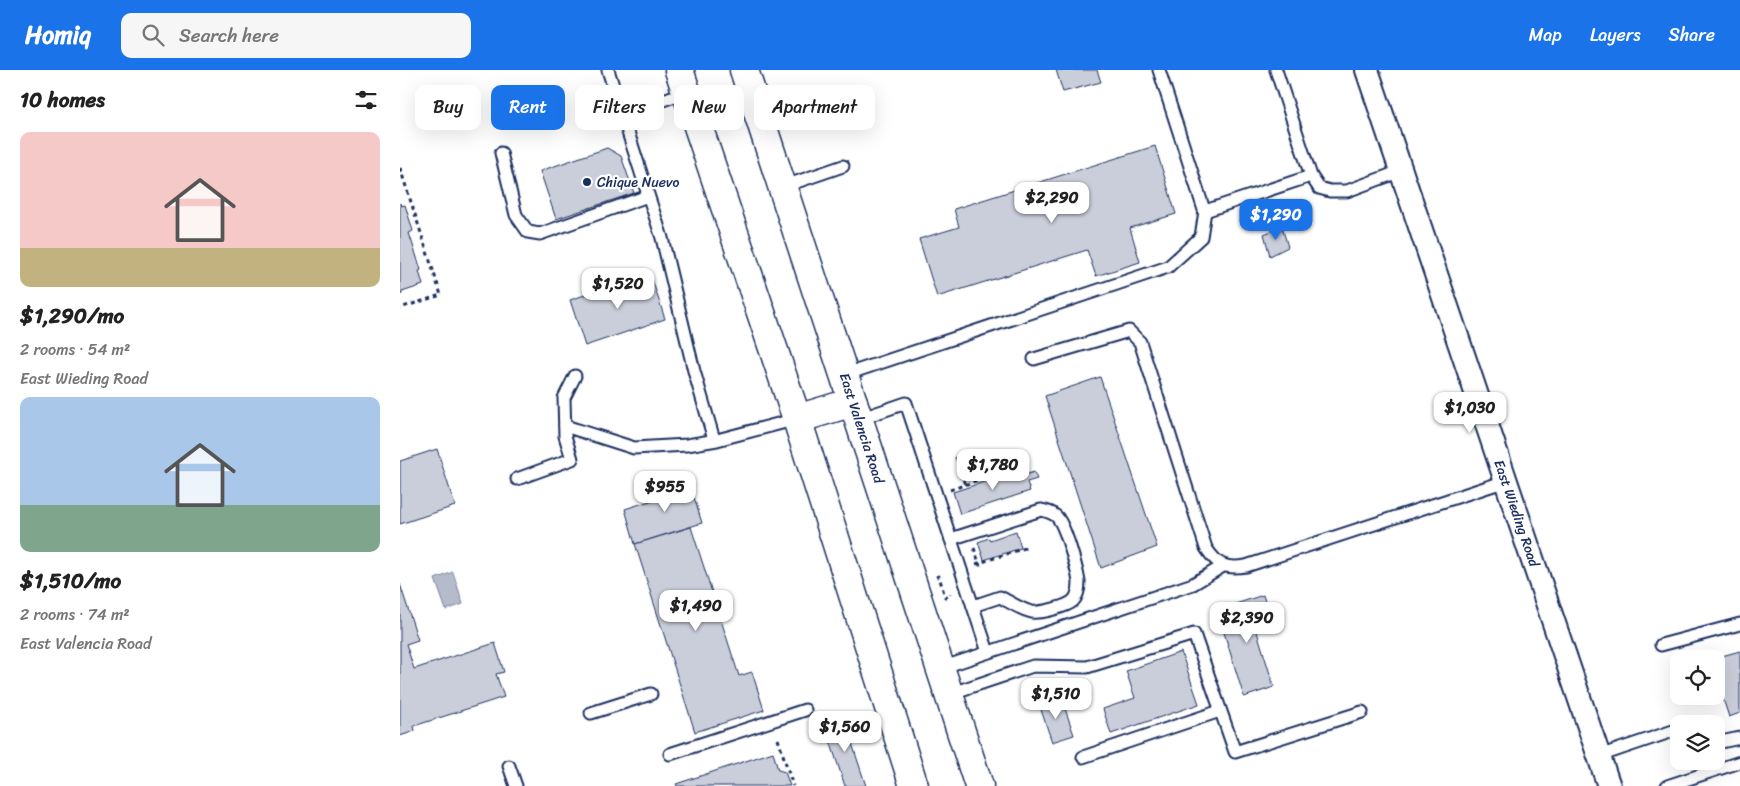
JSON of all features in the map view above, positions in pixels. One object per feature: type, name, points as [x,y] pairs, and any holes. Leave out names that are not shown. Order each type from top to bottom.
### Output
[{"type":"main road","name":"East Valencia Road","points":[[744,70],[979,786]]},
{"type":"main road","points":[[683,81],[797,419],[914,786]]},
{"type":"main road","points":[[797,419],[856,410]]},
{"type":"street","name":"East Wieding Road","points":[[1367,70],[1609,786]]},
{"type":"lane","points":[[608,70],[613,85]]},
{"type":"lane","points":[[844,375],[1168,267],[1201,237],[1205,213],[1159,70]]},
{"type":"lane","points":[[1276,70],[1311,176],[1319,188],[1330,191],[1347,191],[1401,172]]},
{"type":"lane","points":[[664,91],[683,81]]},
{"type":"lane","points":[[628,130],[662,238],[694,371],[713,436]]},
{"type":"lane","points":[[500,152],[516,215],[528,232],[540,234],[648,196]]},
{"type":"lane","points":[[782,187],[843,166]]},
{"type":"lane","points":[[1205,213],[1205,211],[1311,176]]},
{"type":"lane","points":[[1034,359],[1129,331],[1140,342],[1206,548],[1213,559],[1223,566],[1234,568],[1246,566],[1506,481]]},
{"type":"lane","points":[[517,479],[572,459],[565,436],[564,398],[575,376]]},
{"type":"lane","points":[[856,410],[906,403],[988,652]]},
{"type":"lane","points":[[565,426],[634,448],[687,445],[717,440],[797,419]]},
{"type":"lane","points":[[951,539],[1042,510],[1058,517],[1062,526],[1079,582],[1074,600],[1068,604],[1040,613],[1029,612],[1000,597],[973,606]]},
{"type":"lane","points":[[941,668],[1193,584],[1223,566]]},
{"type":"lane","points":[[1661,645],[1740,624]]},
{"type":"lane","points":[[949,694],[1033,666],[1087,667],[1194,634],[1234,752],[1362,712]]},
{"type":"lane","points":[[591,713],[651,694]]},
{"type":"lane","points":[[670,754],[805,710]]},
{"type":"lane","points":[[1083,757],[1220,711]]},
{"type":"lane","points":[[1599,756],[1670,732]]},
{"type":"lane","points":[[1725,741],[1740,738]]},
{"type":"lane","points":[[1667,786],[1740,762]]},
{"type":"lane","points":[[509,766],[516,786]]},
{"type":"path","points":[[400,168],[441,294],[400,308]]},
{"type":"path","points":[[956,457],[964,484]]},
{"type":"path","points":[[936,494],[1018,466]]},
{"type":"path","points":[[778,739],[793,786]]},
{"type":"water","points":[[453,572],[463,604],[446,610],[435,579]]},
{"type":"building","points":[[1056,70],[1097,70],[1101,82],[1063,92]]},
{"type":"building","points":[[1155,146],[1176,214],[1130,228],[1140,262],[1096,276],[1087,250],[937,297],[919,239],[959,227],[954,209]]},
{"type":"building","name":"Chique Nuevo","points":[[607,148],[621,156],[634,193],[556,219],[540,171]]},
{"type":"building","points":[[400,203],[401,206],[405,205],[413,231],[409,233],[421,270],[419,271],[423,285],[402,292],[400,295]]},
{"type":"building","points":[[1282,227],[1288,247],[1270,256],[1264,234]]},
{"type":"building","points":[[650,273],[665,319],[585,346],[570,300]]},
{"type":"building","points":[[1100,377],[1157,547],[1101,568],[1045,396]]},
{"type":"building","points":[[437,449],[455,506],[400,524],[400,461]]},
{"type":"building","points":[[1027,468],[1028,474],[1034,472],[1037,479],[1027,482],[1030,491],[960,514],[953,492]]},
{"type":"building","points":[[688,478],[702,523],[635,544],[625,509],[662,497],[659,487]]},
{"type":"building","points":[[691,527],[739,676],[752,672],[764,710],[695,732],[635,544]]},
{"type":"building","points":[[1016,531],[1021,548],[984,560],[978,542]]},
{"type":"building","points":[[400,584],[418,640],[406,644],[414,669],[495,643],[504,672],[496,674],[504,697],[414,726],[415,731],[400,736]]},
{"type":"building","points":[[1263,595],[1269,614],[1253,619],[1274,687],[1244,697],[1217,610]]},
{"type":"building","points":[[1740,651],[1740,713],[1729,717],[1725,705],[1725,655]]},
{"type":"building","points":[[1181,652],[1199,704],[1111,734],[1103,709],[1135,698],[1126,671]]},
{"type":"building","points":[[1061,697],[1074,735],[1052,742],[1039,704]]},
{"type":"building","points":[[843,716],[866,786],[845,786],[824,723]]},
{"type":"building","points":[[773,752],[778,770],[785,772],[790,786],[677,786],[676,784]]},
{"type":"place","name":"Chique Nuevo","points":[[587,182]]}]
